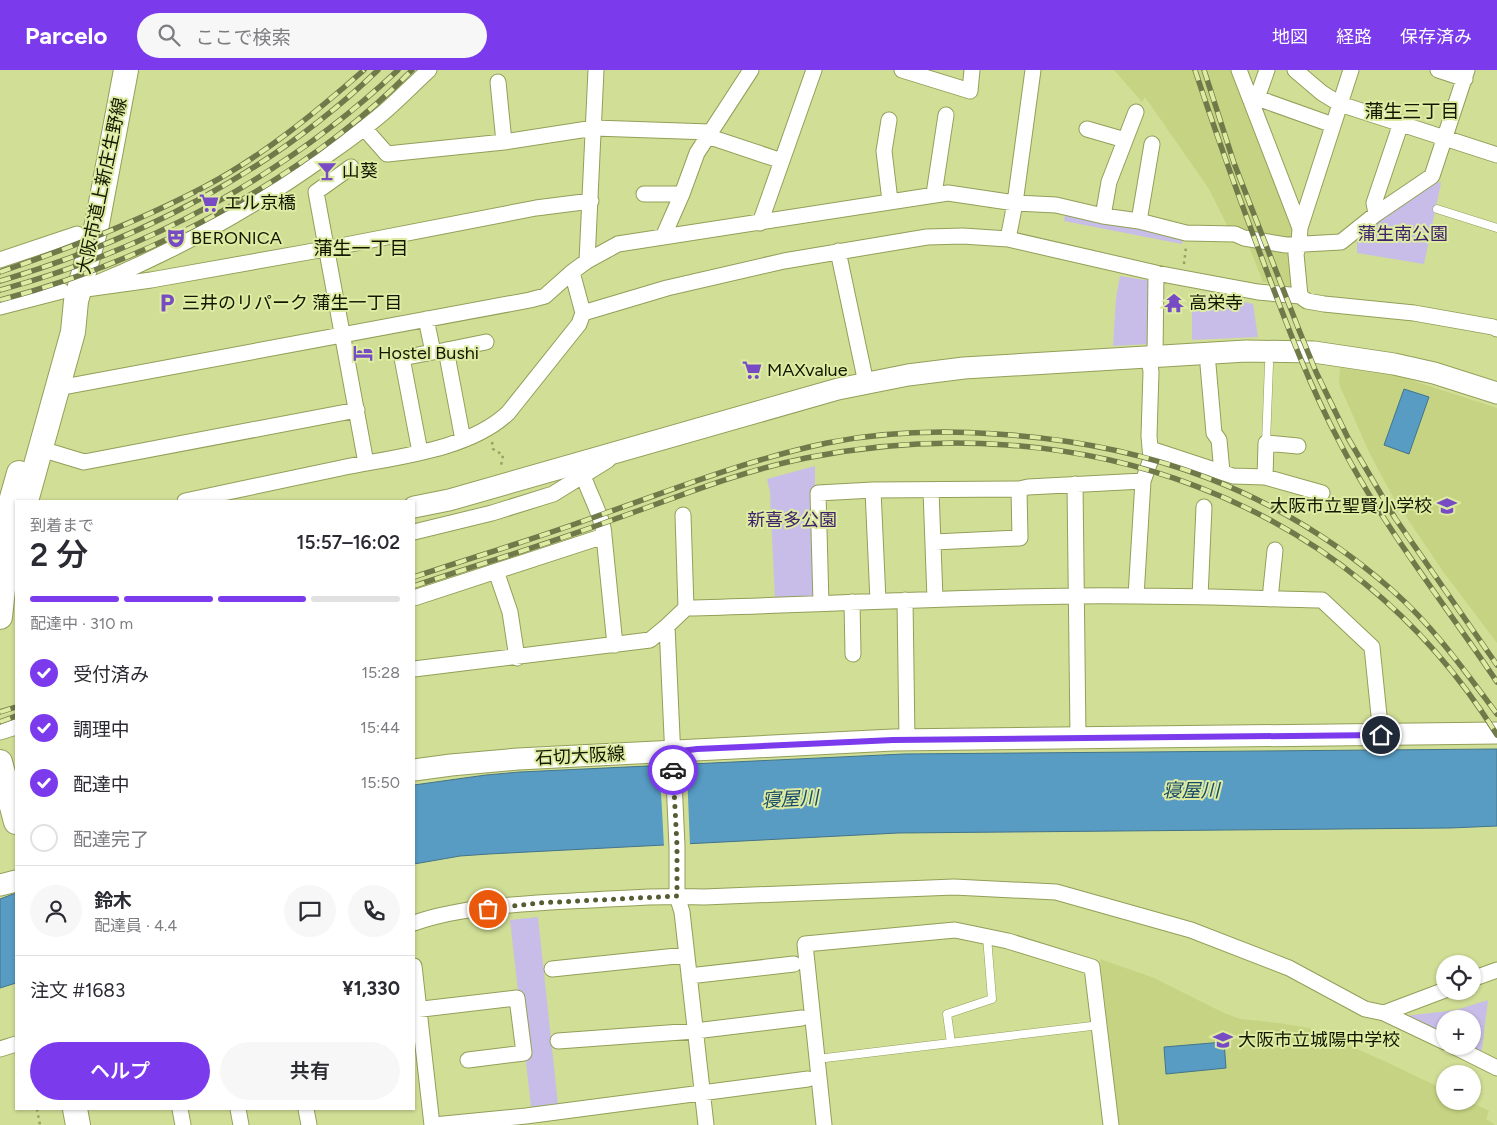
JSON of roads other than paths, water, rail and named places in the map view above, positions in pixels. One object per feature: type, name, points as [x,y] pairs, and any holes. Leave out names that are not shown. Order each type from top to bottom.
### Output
[{"type":"main road","name":"大阪市道上新庄生野線","points":[[0,617],[7,590],[10,531],[8,512],[59,328],[96,224],[126,70]]},
{"type":"main road","name":"大阪市道上新庄生野線","points":[[26,500],[73,332],[72,294]]},
{"type":"main road","points":[[415,507],[449,500],[838,389],[908,375],[964,368],[1246,351],[1323,353],[1394,364],[1434,373],[1497,393]]},
{"type":"main road","name":"石切大阪線","points":[[415,770],[518,759],[673,757],[706,748],[907,739],[1497,733]]},
{"type":"main road","points":[[5,772],[15,817]]},
{"type":"main road","points":[[0,885],[15,881]]},
{"type":"main road","points":[[75,1110],[78,1125]]},
{"type":"street","points":[[72,294],[155,258],[226,221],[291,181],[364,128],[429,70]]},
{"type":"street","points":[[587,261],[596,70]]},
{"type":"street","points":[[663,237],[697,153],[750,70]]},
{"type":"street","points":[[760,223],[814,70]]},
{"type":"street","points":[[902,70],[970,91],[972,70]]},
{"type":"street","points":[[1008,239],[1015,203],[1033,70]]},
{"type":"street","points":[[1238,70],[1254,99],[1300,228]]},
{"type":"street","points":[[1254,99],[1267,70]]},
{"type":"street","points":[[1295,70],[1322,93],[1340,104],[1497,155]]},
{"type":"street","points":[[1300,296],[1296,254],[1300,228],[1351,70]]},
{"type":"street","points":[[58,388],[530,300],[545,296],[587,261],[618,244],[934,194],[948,193],[1015,203],[1056,205],[1102,216],[1139,221],[1186,233],[1235,234],[1244,238],[1278,244],[1341,242],[1376,214],[1432,176],[1466,74],[1438,70]]},
{"type":"street","points":[[498,82],[504,142]]},
{"type":"street","points":[[1254,99],[1333,125]]},
{"type":"street","points":[[1102,216],[1109,182],[1136,112]]},
{"type":"street","points":[[934,194],[946,115]]},
{"type":"street","points":[[889,120],[884,151],[890,201]]},
{"type":"street","points":[[1376,214],[1374,203],[1401,124]]},
{"type":"street","points":[[364,128],[387,154],[504,142],[594,128],[709,134],[782,161]]},
{"type":"street","points":[[1087,129],[1125,140]]},
{"type":"street","points":[[1139,221],[1152,144]]},
{"type":"street","points":[[352,167],[316,192],[366,463]]},
{"type":"street","points":[[644,194],[682,194]]},
{"type":"street","points":[[0,307],[325,249],[536,208],[591,200]]},
{"type":"street","points":[[0,260],[77,234]]},
{"type":"street","points":[[583,313],[667,288],[784,261],[838,251],[947,236],[985,236],[1008,239],[1181,278],[1258,292],[1300,296],[1307,301],[1414,313],[1497,329]]},
{"type":"street","points":[[838,251],[866,383]]},
{"type":"street","points":[[190,500],[420,452],[464,440],[492,426],[508,413],[579,324],[583,313],[572,272]]},
{"type":"street","points":[[1136,596],[1143,481],[1151,459],[1149,436],[1156,273]]},
{"type":"street","points":[[426,319],[439,351],[464,440]]},
{"type":"street","points":[[420,452],[402,358],[486,342]]},
{"type":"street","points":[[1208,366],[1214,434],[1219,440],[1222,472]]},
{"type":"street","points":[[41,449],[84,462],[357,410]]},
{"type":"street","points":[[1265,477],[1266,443],[1298,446]]},
{"type":"street","points":[[1150,449],[1233,476],[1265,477],[1322,493]]},
{"type":"street","points":[[415,532],[492,513],[553,494],[624,450]]},
{"type":"street","points":[[821,604],[818,493],[873,490],[1018,489],[1143,481]]},
{"type":"street","points":[[586,483],[604,531],[614,645]]},
{"type":"street","points":[[1075,484],[1078,738]]},
{"type":"street","points":[[934,542],[1020,538],[1018,489]]},
{"type":"street","points":[[873,490],[878,601]]},
{"type":"street","points":[[931,490],[935,599]]},
{"type":"street","points":[[1200,597],[1204,507]]},
{"type":"street","points":[[683,515],[686,608]]},
{"type":"street","points":[[415,598],[604,536]]},
{"type":"street","points":[[1270,599],[1274,550]]},
{"type":"street","points":[[496,571],[510,612],[517,658]]},
{"type":"street","points":[[415,669],[517,658],[650,640],[686,608],[1077,596],[1322,600],[1372,647],[1381,735]]},
{"type":"street","points":[[906,600],[907,739]]},
{"type":"street","points":[[852,602],[853,654]]},
{"type":"street","points":[[667,626],[677,846],[677,896],[682,912],[706,1125]]},
{"type":"street","points":[[0,732],[15,727]]},
{"type":"street","points":[[415,923],[432,917],[538,903],[677,896],[704,897],[954,887],[1056,892],[1191,930],[1289,968],[1365,1009],[1384,1013],[1436,1038]]},
{"type":"street","points":[[824,1125],[805,944],[955,930],[1008,940],[1092,967],[1111,1125]]},
{"type":"street","points":[[552,969],[686,955]]},
{"type":"street","points":[[689,976],[794,964]]},
{"type":"street","points":[[1481,976],[1497,970]]},
{"type":"street","points":[[415,988],[419,1062],[433,1125],[526,1116],[808,1079]]},
{"type":"street","points":[[1384,1013],[1436,993]]},
{"type":"street","points":[[416,1010],[518,998],[524,1053],[468,1060]]},
{"type":"street","points":[[558,1042],[802,1018]]},
{"type":"street","points":[[0,1049],[15,1044]]},
{"type":"street","points":[[1471,1055],[1497,1068]]},
{"type":"street","points":[[180,1110],[183,1125]]},
{"type":"street","points":[[238,1110],[241,1125]]},
{"type":"street","points":[[306,1110],[308,1125]]},
{"type":"lane","points":[[1436,209],[1497,228]]},
{"type":"lane","points":[[1266,443],[1269,364]]},
{"type":"lane","points":[[951,1043],[947,1014],[992,999],[988,937]]},
{"type":"lane","points":[[816,1059],[1100,1025]]},
{"type":"water","points":[[1404,389],[1429,397],[1409,454],[1384,445]]},
{"type":"water","name":"寝屋川","points":[[1497,749],[1497,826],[898,833],[489,854],[460,856],[415,864],[415,785],[520,772],[904,754]]},
{"type":"water","points":[[15,893],[15,983],[0,988],[0,899]]},
{"type":"water","points":[[1224,1042],[1226,1068],[1166,1074],[1164,1047]]},
{"type":"railway","points":[[0,272],[104,233],[156,211],[206,186],[269,147],[327,102],[364,70]]},
{"type":"railway","points":[[0,281],[103,245],[153,223],[202,198],[294,140],[378,70]]},
{"type":"railway","points":[[0,290],[109,254],[212,204],[262,175],[309,143],[355,108],[398,70]]},
{"type":"railway","points":[[0,300],[56,284],[111,263],[167,239],[221,212],[273,181],[323,147],[370,110],[412,70]]},
{"type":"railway","points":[[1195,70],[1229,170],[1283,313],[1309,379],[1329,422],[1357,474],[1395,535],[1497,682]]},
{"type":"railway","points":[[1204,70],[1234,163],[1299,330],[1316,372],[1348,438],[1395,518],[1497,665]]},
{"type":"railway","points":[[415,577],[556,531],[686,484],[770,457],[827,443],[869,436],[932,432],[996,434],[1051,439],[1105,448],[1157,461],[1208,478],[1256,499],[1303,525],[1348,555],[1407,604],[1448,649],[1497,714]]},
{"type":"railway","points":[[415,586],[557,540],[704,487],[780,464],[806,458],[907,445],[1007,445],[1104,459],[1197,487],[1285,528],[1365,583],[1436,652],[1497,735]]},
{"type":"railway","points":[[0,712],[15,707]]},
{"type":"railway","points":[[0,722],[15,716]]},
{"type":"place","name":"山葵","points":[[327,171]]},
{"type":"place","name":"エル京橋","points":[[209,203]]},
{"type":"place","name":"BERONICA","points":[[176,238]]},
{"type":"place","name":"三井のリパーク 蒲生一丁目","points":[[167,303]]},
{"type":"place","name":"高栄寺","points":[[1174,303]]},
{"type":"place","name":"Hostel Bushi","points":[[363,353]]},
{"type":"place","name":"MAXvalue","points":[[752,370]]},
{"type":"place","name":"大阪市立聖賢小学校","points":[[1447,506]]},
{"type":"place","name":"大阪市立城陽中学校","points":[[1223,1040]]},
{"type":"district","name":"蒲生三丁目","points":[[1412,111]]},
{"type":"district","name":"蒲生一丁目","points":[[361,248]]},
{"type":"park label","name":"蒲生南公園","points":[[1403,234]]},
{"type":"park label","name":"新喜多公園","points":[[792,520]]}]
